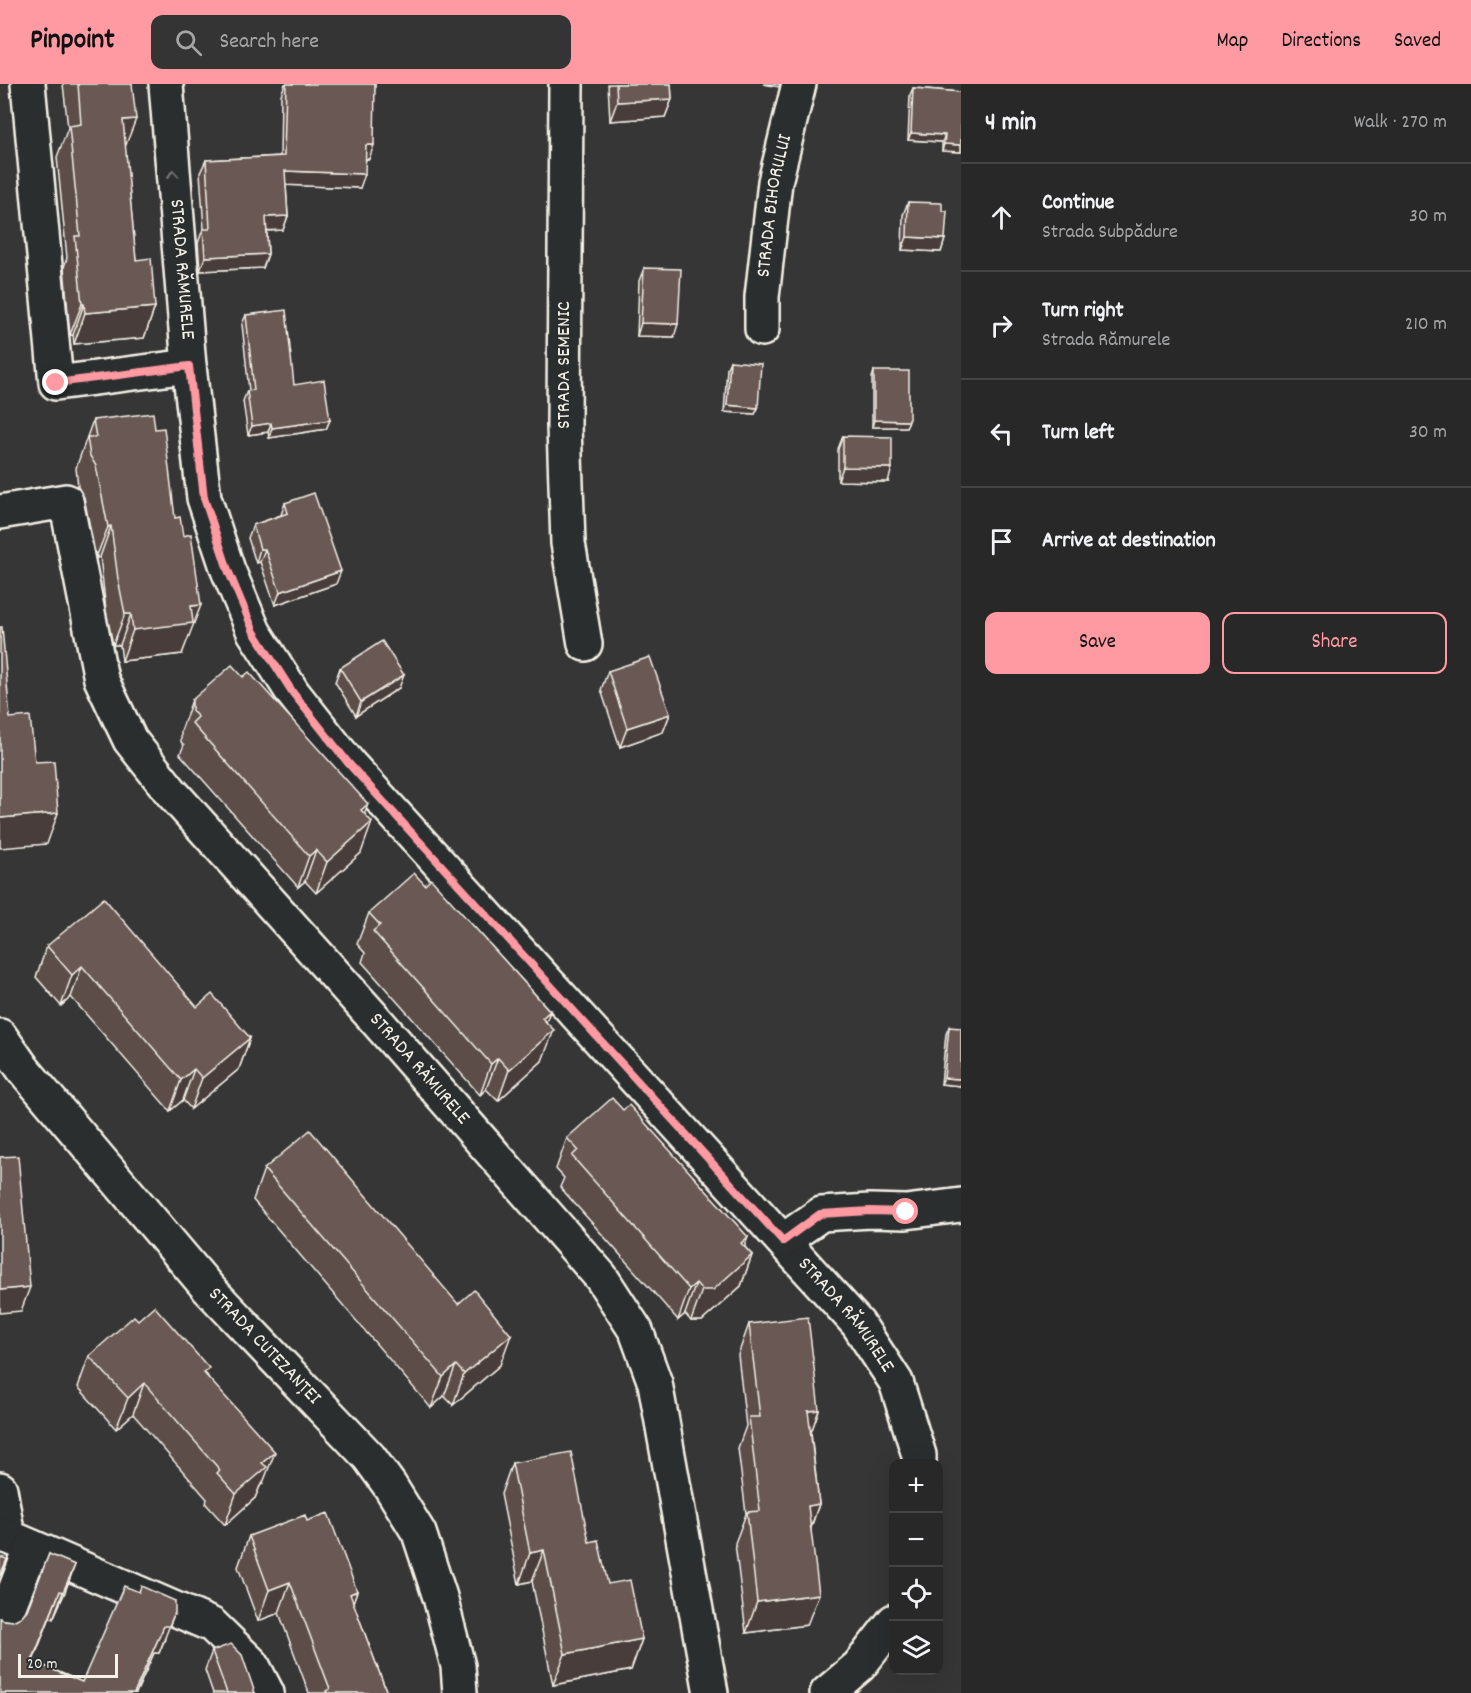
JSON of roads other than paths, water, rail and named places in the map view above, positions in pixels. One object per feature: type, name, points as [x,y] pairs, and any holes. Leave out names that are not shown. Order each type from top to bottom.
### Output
[{"type":"street","points":[[28,84],[56,383],[189,366]]},
{"type":"street","name":"STRADA RĂMURELE","points":[[166,84],[189,366],[204,498],[228,570],[254,632],[293,693],[349,764],[858,1324],[896,1382],[919,1459]]},
{"type":"street","name":"STRADA SEMENIC","points":[[566,84],[565,438],[568,543],[585,644]]},
{"type":"street","name":"STRADA BIHORULUI","points":[[762,329],[762,297],[775,182],[799,84]]},
{"type":"street","name":"STRADA RĂMURELE","points":[[0,512],[66,501],[101,679],[130,740],[172,793],[382,1027],[601,1277],[636,1331],[655,1383],[711,1693]]},
{"type":"street","name":"STRADA CUTEZANȚEI","points":[[0,1036],[24,1070],[187,1263],[369,1457],[390,1486],[419,1533],[458,1666],[460,1693]]},
{"type":"street","points":[[783,1241],[820,1214],[870,1211],[906,1212],[961,1204]]},
{"type":"street","points":[[0,1489],[14,1539],[0,1629]]},
{"type":"street","points":[[14,1539],[212,1625],[252,1664],[267,1693]]},
{"type":"street","points":[[827,1693],[860,1666],[889,1628]]}]
